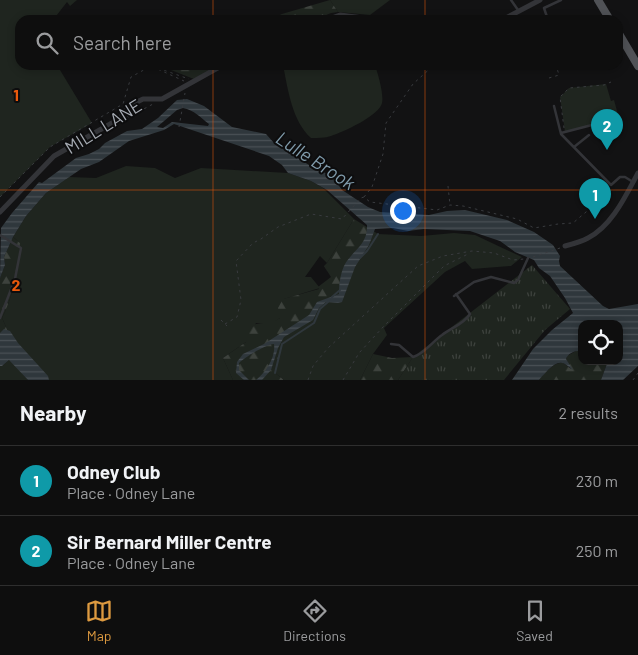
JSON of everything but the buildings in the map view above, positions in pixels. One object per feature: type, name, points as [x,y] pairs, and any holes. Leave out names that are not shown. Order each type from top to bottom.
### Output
[{"type":"main road","points":[[598,0],[607,15]]},
{"type":"main road","points":[[623,40],[637,61]]},
{"type":"street","points":[[511,15],[540,0]]},
{"type":"street","name":"MILL LANE","points":[[0,212],[54,156],[119,119],[130,106],[143,99],[162,98],[214,70]]},
{"type":"street","points":[[565,246],[589,238],[602,227],[615,213],[635,182],[638,173]]},
{"type":"lane","points":[[511,0],[519,11]]},
{"type":"lane","points":[[546,15],[544,8],[561,0]]},
{"type":"lane","points":[[554,106],[561,133],[611,185],[620,177],[625,177],[635,182]]},
{"type":"lane","points":[[561,133],[619,118]]},
{"type":"lane","points":[[574,147],[589,135]]},
{"type":"lane","points":[[0,235],[21,248],[15,279],[0,318]]},
{"type":"lane","points":[[391,344],[399,345],[413,357],[418,356],[442,335],[459,325],[470,314],[455,295],[474,282],[491,277],[514,283],[518,280],[530,258]]},
{"type":"path","points":[[0,197],[50,147],[123,104],[131,77],[144,70]]},
{"type":"path","points":[[161,70],[192,82]]},
{"type":"path","points":[[163,70],[192,82]]},
{"type":"path","points":[[221,320],[226,325],[237,317],[242,300],[236,260],[253,242],[261,239],[278,227],[311,214],[342,219],[364,197],[372,187],[383,154],[386,123],[413,84],[428,70]]},
{"type":"path","points":[[550,78],[559,75],[558,70]]},
{"type":"path","points":[[565,132],[560,97],[569,88],[611,82]]},
{"type":"path","points":[[179,127],[185,97]]},
{"type":"path","points":[[122,114],[129,117],[162,98]]},
{"type":"path","points":[[364,197],[370,202],[437,210],[450,205],[463,206],[517,219],[534,228],[573,223],[612,190],[611,185]]},
{"type":"path","points":[[448,186],[450,205]]},
{"type":"path","points":[[308,380],[313,366],[328,348],[418,266],[443,256],[472,252],[494,253],[513,260],[530,258],[565,246]]},
{"type":"path","points":[[343,380],[359,353],[390,319],[444,266],[472,252]]},
{"type":"path","points":[[633,380],[638,373]]},
{"type":"green space","points":[[0,0],[77,0],[70,6],[67,2],[57,15],[15,15],[15,70],[60,70],[92,123],[50,147],[0,197]]},
{"type":"green space","points":[[330,0],[390,0],[370,15],[338,12]]},
{"type":"green space","points":[[330,0],[338,12],[326,15],[280,15]]},
{"type":"green space","points":[[171,70],[210,70],[194,79]]},
{"type":"green space","points":[[284,70],[376,70],[382,103],[368,118],[352,127],[329,137],[311,138],[299,123],[289,95]]},
{"type":"green space","points":[[606,84],[611,101],[614,100],[619,118],[565,132],[560,97],[569,88]]},
{"type":"green space","points":[[126,166],[155,168],[175,178],[201,168],[288,173],[311,181],[323,188],[354,219],[327,263],[320,256],[305,277],[311,277],[320,288],[284,299],[280,318],[273,323],[256,323],[246,342],[223,358],[233,380],[46,380],[14,345],[2,318],[15,281],[18,262],[20,243],[13,237],[26,216],[46,193],[69,177],[96,178]]},
{"type":"green space","points":[[354,219],[378,234],[367,251],[352,266],[348,282],[320,309],[314,323],[282,344],[275,373],[284,380],[233,380],[223,358],[246,342],[247,328],[280,318],[278,308],[283,299],[319,289],[318,287],[331,277],[324,266]]},
{"type":"green space","points":[[454,233],[475,235],[522,257],[511,266],[472,269],[465,261],[445,272],[384,328],[387,335],[373,354],[360,380],[284,380],[275,373],[282,344],[314,323],[320,309],[348,283],[352,266],[367,251],[378,234],[421,236]]},
{"type":"green space","points":[[13,237],[20,243],[18,262],[15,282],[2,318],[14,345],[0,348],[0,278],[5,265],[4,257]]},
{"type":"green space","points":[[532,265],[570,309],[545,330],[504,380],[398,380],[413,357]]},
{"type":"green space","points":[[578,351],[578,365],[607,365],[601,380],[539,380],[554,365],[563,363],[571,369],[566,359],[567,356]]},
{"type":"green space","points":[[373,354],[392,358],[413,357],[398,380],[360,380]]},
{"type":"green space","points":[[10,359],[28,380],[0,380],[0,366]]},
{"type":"shaded area","points":[[187,99],[204,106],[232,127],[266,134],[274,143],[317,170],[331,175],[342,190],[368,207],[380,212],[429,215],[465,210],[507,220],[534,232],[553,245],[560,256],[560,266],[603,306],[609,309],[638,304],[638,366],[623,380],[601,380],[607,365],[623,365],[623,320],[578,320],[578,351],[572,352],[566,359],[573,370],[565,364],[559,363],[549,369],[539,380],[512,380],[533,349],[573,313],[550,276],[539,268],[534,260],[515,252],[500,241],[470,231],[424,229],[408,231],[393,228],[375,229],[369,245],[355,267],[342,302],[326,302],[319,308],[313,320],[284,337],[278,348],[271,370],[262,380],[256,380],[270,364],[274,344],[255,352],[239,363],[239,370],[249,380],[244,380],[236,373],[237,362],[243,354],[264,344],[309,315],[317,302],[339,294],[344,266],[365,238],[367,225],[327,190],[311,181],[288,173],[282,165],[269,156],[174,124],[164,130],[129,141],[99,162],[81,169],[46,193],[26,216],[13,237],[4,257],[5,265],[0,278],[1,228],[39,182],[42,183],[76,158],[99,149],[105,143],[127,131],[142,129],[158,118],[177,100]],"holes":[[[183,108],[194,112],[209,124],[208,126],[172,122],[163,128],[157,127],[177,110]]]},
{"type":"shaded area","points":[[4,329],[10,331],[18,343],[48,376],[49,380],[28,380],[9,360],[0,366],[0,333]]},
{"type":"waterway","points":[[360,258],[378,234]]},
{"type":"waterway","points":[[332,297],[340,290]]},
{"type":"waterway","points":[[275,373],[282,344],[314,323],[320,309],[329,301]]},
{"type":"place","name":"Sir Bernard Miller Centre","points":[[607,150]]},
{"type":"place","name":"Odney Club","points":[[595,219]]},
{"type":"water label","name":"Lulle Brook","points":[[316,160]]}]
